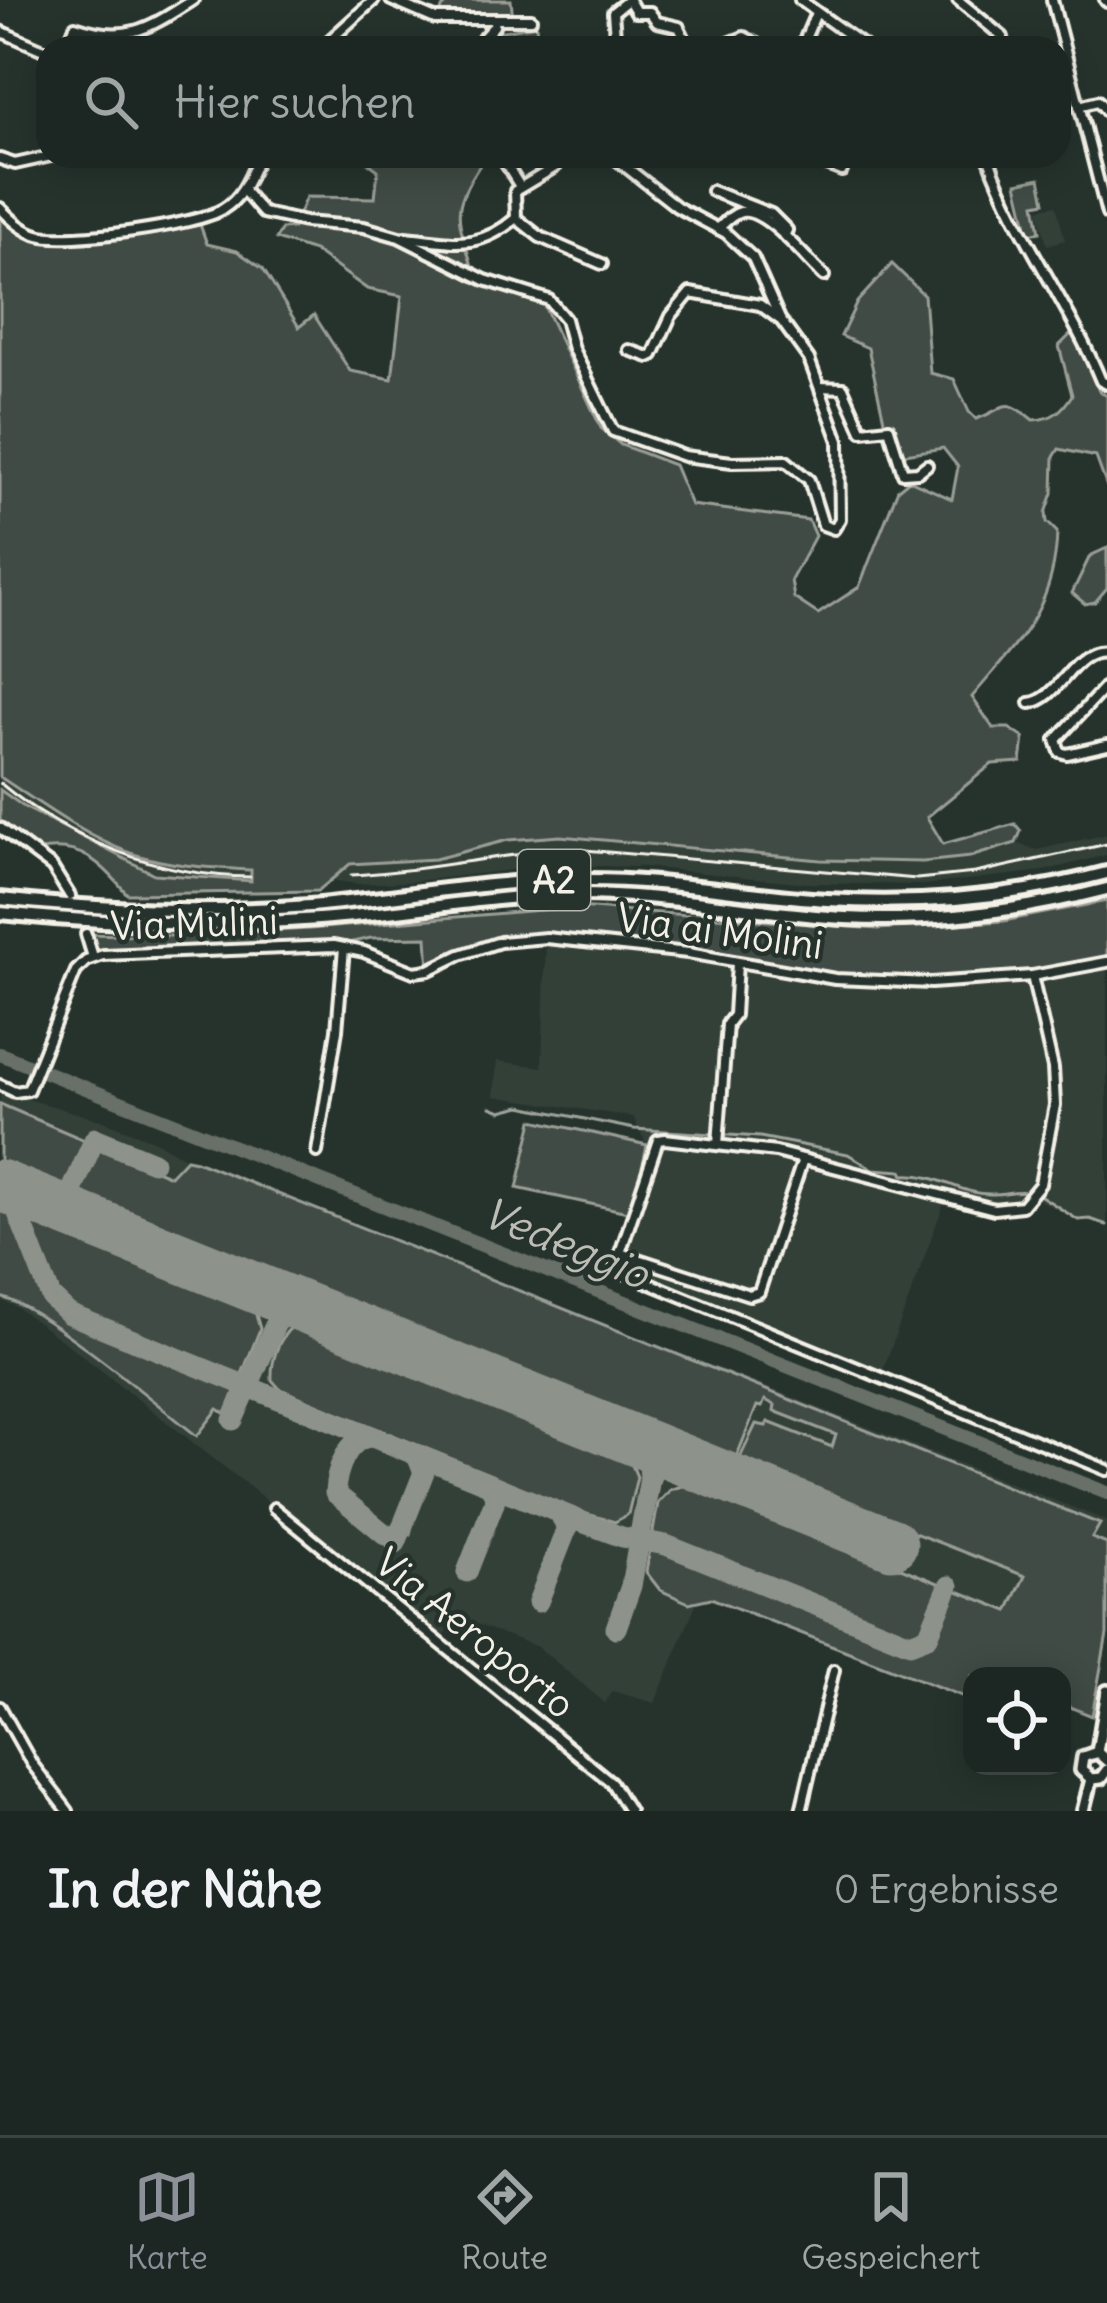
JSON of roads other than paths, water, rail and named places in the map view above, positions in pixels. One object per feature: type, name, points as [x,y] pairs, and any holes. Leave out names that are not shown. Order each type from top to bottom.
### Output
[{"type":"highway","name":"A2","points":[[0,899],[98,908],[223,910],[579,880],[664,883],[826,900],[926,902],[1017,892],[1107,873]]},
{"type":"highway","name":"A2","points":[[0,913],[97,922],[226,924],[574,894],[897,919],[999,911],[1107,890]]},
{"type":"main road","points":[[1097,1752],[1107,1691]]},
{"type":"main road","points":[[1097,1752],[1107,1761]]},
{"type":"main road","points":[[1097,1752],[1085,1754],[1081,1770],[1091,1779],[1101,1778],[1107,1770]]},
{"type":"main road","points":[[1084,1811],[1091,1779]]},
{"type":"street","points":[[334,36],[374,0]]},
{"type":"street","points":[[391,0],[436,20],[530,20]]},
{"type":"street","points":[[615,36],[613,12],[628,0],[636,12],[650,12],[657,22],[679,27],[683,36]]},
{"type":"street","points":[[800,0],[850,36]]},
{"type":"street","points":[[958,0],[1002,36]]},
{"type":"street","points":[[1052,0],[1060,36]]},
{"type":"street","points":[[71,36],[75,26],[98,35],[120,36],[163,23],[189,1]]},
{"type":"street","points":[[806,36],[816,13]]},
{"type":"street","points":[[485,36],[495,19]]},
{"type":"street","points":[[0,31],[36,47]]},
{"type":"street","points":[[1071,77],[1107,214]]},
{"type":"street","points":[[1079,106],[1098,101],[1107,112]]},
{"type":"street","points":[[0,159],[15,164],[36,159]]},
{"type":"street","points":[[0,208],[27,231],[51,238],[124,234],[212,215],[243,190],[254,168]]},
{"type":"street","points":[[509,168],[520,186]]},
{"type":"street","points":[[554,168],[520,186],[513,200],[516,218],[540,237],[602,264]]},
{"type":"street","points":[[399,237],[485,280],[553,303],[565,319],[573,349],[613,431],[701,458],[786,461],[808,479],[824,525],[834,530],[840,519],[839,441],[806,352],[780,319],[753,258],[627,168]]},
{"type":"street","points":[[835,168],[842,171]]},
{"type":"street","points":[[992,168],[1000,192],[1063,299],[1101,381],[1107,384]]},
{"type":"street","points":[[243,190],[263,213],[448,245],[495,234],[516,218]]},
{"type":"street","points":[[712,191],[771,214],[787,230],[784,236]]},
{"type":"street","points":[[718,229],[736,213],[753,212],[824,276]]},
{"type":"street","points":[[629,350],[653,355],[671,316],[690,292],[760,305],[780,319]]},
{"type":"street","points":[[820,387],[843,388],[862,431],[889,428],[903,472],[909,475],[927,465]]},
{"type":"street","points":[[1030,703],[1042,701],[1086,656],[1107,653]]},
{"type":"street","points":[[1107,686],[1056,740],[1060,752],[1067,754],[1107,745]]},
{"type":"street","points":[[0,828],[52,867],[70,896]]},
{"type":"street","points":[[86,934],[93,957]]},
{"type":"street","name":"Via ai Molini","points":[[339,947],[414,972],[525,938],[688,953],[836,979],[907,982],[1032,976],[1107,962]]},
{"type":"street","points":[[317,1152],[337,1030],[339,947]]},
{"type":"street","name":"Via Mulini","points":[[0,1085],[20,1093],[28,1090],[76,971],[93,957],[339,947]]},
{"type":"street","points":[[718,1144],[737,963]]},
{"type":"street","points":[[803,1159],[759,1292],[749,1295],[620,1253],[658,1140],[718,1144],[803,1159],[994,1209],[1022,1206],[1036,1193],[1056,1092],[1032,976]]},
{"type":"street","points":[[615,1269],[1107,1470]]},
{"type":"street","name":"Via Aeroporto","points":[[274,1508],[611,1782],[629,1811]]},
{"type":"street","points":[[801,1811],[834,1670]]},
{"type":"street","points":[[0,1707],[32,1764],[68,1811]]},
{"type":"waterway","name":"Vedeggio","points":[[0,1054],[1107,1493]]},
{"type":"waterway","points":[[491,1107],[501,1111],[521,1106],[634,1129],[760,1137],[848,1154],[873,1169],[928,1177],[968,1191],[1028,1192]]},
{"type":"waterway","points":[[1038,1194],[1078,1220],[1107,1225]]},
{"type":"waterway","points":[[0,1719],[61,1811]]},
{"type":"railway","points":[[0,783],[56,822],[117,851],[183,870],[250,877]]},
{"type":"railway","points":[[351,875],[585,850],[917,879],[975,873],[1107,844]]}]
